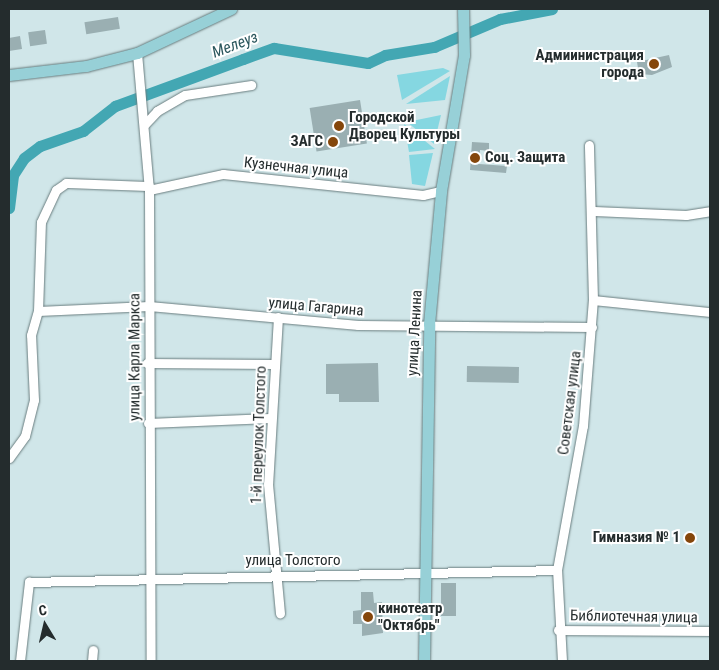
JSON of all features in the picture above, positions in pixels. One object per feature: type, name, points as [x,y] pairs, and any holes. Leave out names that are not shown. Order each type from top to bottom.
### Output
[{"type":"main road","points":[[9,75],[86,66],[137,53],[231,9]]},
{"type":"main road","name":"улица Ленина","points":[[424,661],[429,324],[441,191],[464,55],[463,9]]},
{"type":"street","name":"улица Карла Маркса","points":[[137,53],[145,120],[149,188],[147,363],[151,661]]},
{"type":"street","points":[[145,120],[185,95],[251,85]]},
{"type":"street","name":"Советская улица","points":[[562,661],[558,630],[558,570],[583,426],[592,328],[594,211],[589,146]]},
{"type":"street","name":"Кузнечная улица","points":[[38,311],[41,222],[56,190],[66,183],[149,188],[223,174],[423,195],[441,191]]},
{"type":"street","points":[[594,211],[686,215],[710,211]]},
{"type":"street","points":[[593,300],[710,312]]},
{"type":"street","name":"улица Гагарина","points":[[38,311],[149,306],[385,326],[429,324],[592,328]]},
{"type":"street","points":[[9,458],[25,436],[34,400],[32,335],[38,311]]},
{"type":"street","name":"1-й переулок Толстого","points":[[278,317],[270,418],[268,484],[280,613]]},
{"type":"street","points":[[147,363],[274,364]]},
{"type":"street","points":[[148,423],[270,418]]},
{"type":"street","name":"улица Толстого","points":[[20,661],[29,582],[276,574],[425,575],[558,570]]},
{"type":"street","name":"Библиотечная улица","points":[[558,630],[710,631]]},
{"type":"street","points":[[92,661],[93,650]]},
{"type":"shaded area","points":[[443,68],[450,71],[402,100],[397,75]]},
{"type":"shaded area","points":[[450,76],[445,100],[406,104]]},
{"type":"shaded area","points":[[441,115],[434,144],[407,122]]},
{"type":"shaded area","points":[[404,124],[435,149],[409,152]]},
{"type":"shaded area","points":[[433,153],[425,186],[412,184],[409,155]]},
{"type":"building","points":[[118,17],[120,29],[86,34],[84,22]]},
{"type":"building","points":[[45,30],[47,44],[30,46],[28,32]]},
{"type":"building","points":[[20,36],[22,49],[9,51],[9,38]]},
{"type":"building","name":"Адмиинистрация города","points":[[669,55],[672,67],[652,75],[639,74],[637,62]]},
{"type":"building","name":"Городской Дворец Культуры","points":[[360,100],[367,143],[317,151],[310,108]]},
{"type":"building","name":"Соц. Защита","points":[[472,142],[489,143],[489,151],[480,150],[479,164],[507,166],[506,173],[470,170]]},
{"type":"building","points":[[378,363],[379,402],[339,402],[339,394],[326,394],[326,364]]},
{"type":"building","points":[[467,366],[519,367],[519,383],[467,382]]},
{"type":"building","points":[[441,583],[456,583],[456,616],[441,616]]},
{"type":"building","name":"кинотеатр \"Октябрь\"","points":[[361,592],[373,592],[374,603],[382,602],[383,633],[362,636],[362,624],[353,624],[353,611],[361,610]]},
{"type":"waterway","name":"Мелеуз","points":[[9,208],[13,175],[24,158],[40,146],[83,131],[115,106],[243,59],[274,48],[368,63],[385,55],[434,47],[500,19],[552,9]]},
{"type":"place","name":"Адмиинистрация города","points":[[654,64]]},
{"type":"place","name":"Городской Дворец Культуры","points":[[339,126]]},
{"type":"place","name":"ЗАГС","points":[[333,142]]},
{"type":"place","name":"Соц. Защита","points":[[475,158]]},
{"type":"place","name":"Гимназия № 1","points":[[690,538]]},
{"type":"place","name":"кинотеатр \"Октябрь\"","points":[[368,617]]}]
